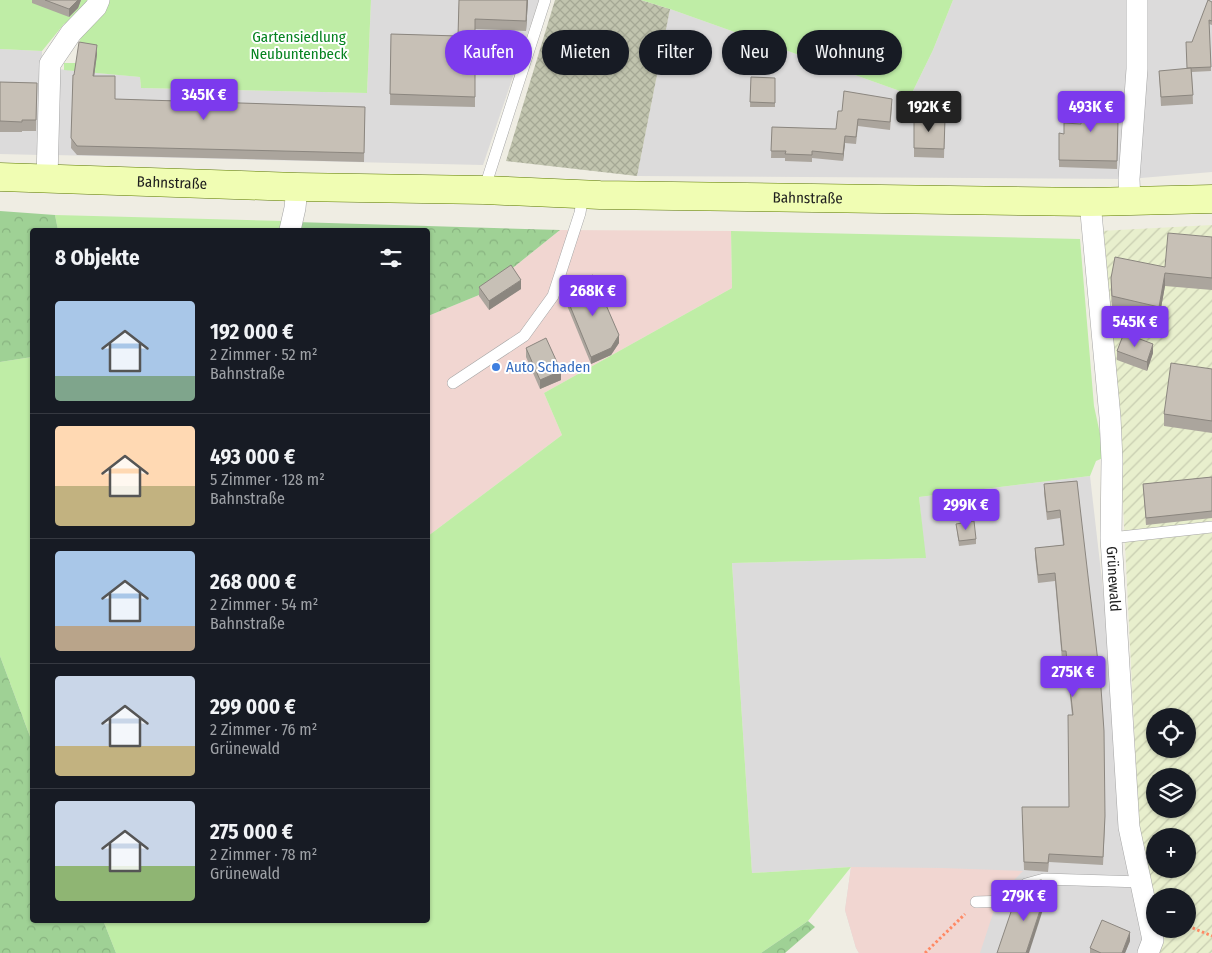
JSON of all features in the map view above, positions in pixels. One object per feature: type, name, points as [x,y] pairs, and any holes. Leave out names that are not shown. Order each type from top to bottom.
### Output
[{"type":"main road","name":"Bahnstraße","points":[[0,177],[583,194],[1090,202],[1212,199]]},
{"type":"street","points":[[47,179],[50,64],[72,33],[96,8],[99,0]]},
{"type":"street","points":[[1130,202],[1137,69],[1137,0]]},
{"type":"street","points":[[290,228],[297,187]]},
{"type":"street","name":"Grünewald","points":[[1090,202],[1110,417],[1112,460],[1111,538],[1129,827],[1153,940],[1148,953]]},
{"type":"lane","points":[[484,190],[545,0]]},
{"type":"lane","points":[[453,383],[524,336],[553,296],[580,213],[583,194]]},
{"type":"lane","points":[[1111,538],[1212,527]]},
{"type":"lane","points":[[976,902],[1008,900],[1026,884],[1044,879],[1142,882]]},
{"type":"path","points":[[926,953],[976,902]]},
{"type":"path","points":[[1196,929],[1212,936]]},
{"type":"shaded area","points":[[371,0],[539,0],[529,30],[445,30],[445,75],[514,75],[483,165],[54,155],[57,69],[140,77],[141,88],[367,93]]},
{"type":"shaded area","points":[[555,0],[641,0],[670,9],[666,30],[639,30],[639,75],[657,75],[637,176],[506,161],[542,43],[542,75],[629,75],[629,30],[546,30]]},
{"type":"shaded area","points":[[953,0],[1212,0],[1212,172],[1129,179],[637,176],[657,75],[712,75],[712,30],[666,30],[670,9],[729,30],[722,30],[722,75],[787,75],[787,51],[797,54],[797,75],[855,75],[911,95],[933,50]]},
{"type":"shaded area","points":[[0,49],[42,51],[41,155],[0,154]]},
{"type":"shaded area","points":[[1212,225],[1212,953],[1155,953],[1157,938],[1196,938],[1196,888],[1151,888],[1149,878],[1196,878],[1196,828],[1146,828],[1146,864],[1139,828],[1118,402],[1100,231]]},
{"type":"shaded area","points":[[560,230],[731,231],[732,288],[544,393],[562,435],[430,534],[430,315],[479,295]]},
{"type":"shaded area","points":[[1090,476],[1116,703],[1146,928],[1146,938],[1141,953],[859,953],[845,910],[851,867],[752,873],[732,563],[925,558],[919,497]]},
{"type":"shaded area","points":[[851,867],[1023,871],[999,895],[980,953],[859,953],[845,910]]},
{"type":"green space","name":"Gartensiedlung Neubuntenbeck","points":[[0,0],[371,0],[367,93],[141,88],[140,77],[64,70],[64,63],[77,63],[82,26],[76,18],[64,24],[42,51],[0,49]]},
{"type":"green space","points":[[641,0],[953,0],[933,50],[911,95],[855,75],[902,75],[902,30],[797,30],[797,54],[787,51],[787,30],[729,30]]},
{"type":"green space","points":[[0,211],[55,215],[58,228],[30,228],[30,357],[0,362]]},
{"type":"green space","points":[[55,215],[285,221],[283,228],[58,228]]},
{"type":"green space","points":[[296,222],[560,230],[479,295],[430,315],[430,228],[294,228]]},
{"type":"green space","points":[[731,231],[1080,239],[1094,406],[1105,457],[1096,461],[1090,476],[919,497],[926,558],[732,563],[752,873],[851,867],[808,921],[761,953],[116,953],[104,923],[430,923],[430,534],[562,435],[544,393],[732,288]]},
{"type":"green space","points":[[30,357],[30,737],[0,656],[0,362]]},
{"type":"green space","points":[[0,656],[30,737],[30,923],[104,923],[116,953],[0,953]]},
{"type":"green space","points":[[808,921],[815,927],[785,953],[761,953]]},
{"type":"building","points":[[45,0],[78,0],[69,9]]},
{"type":"building","points":[[459,0],[527,0],[526,21],[475,19],[475,30],[458,30]]},
{"type":"building","points":[[1208,0],[1212,2],[1212,21],[1209,20],[1211,67],[1187,68],[1186,42],[1192,42]]},
{"type":"building","points":[[391,34],[445,36],[445,75],[475,75],[475,97],[390,94]]},
{"type":"building","points":[[79,42],[97,45],[93,76],[115,76],[115,99],[365,107],[364,153],[77,146],[71,138],[73,75]]},
{"type":"building","points":[[1191,68],[1193,95],[1161,97],[1159,71]]},
{"type":"building","points":[[751,77],[775,78],[775,103],[750,102]]},
{"type":"building","points":[[0,82],[37,83],[36,120],[22,120],[22,122],[0,121]]},
{"type":"building","points":[[844,91],[892,99],[890,122],[858,119],[856,137],[845,136],[843,154],[812,151],[812,155],[785,154],[786,151],[771,151],[772,127],[836,129],[838,111],[842,111]]},
{"type":"building","points":[[1081,96],[1111,97],[1111,121],[1118,121],[1117,161],[1059,160],[1059,133],[1064,134],[1064,123],[1081,124]]},
{"type":"building","points":[[914,118],[945,119],[944,149],[914,148]]},
{"type":"building","points":[[1168,233],[1212,237],[1212,278],[1165,273],[1159,307],[1112,296],[1111,278],[1115,257],[1165,267]]},
{"type":"building","points":[[511,265],[521,280],[489,301],[479,287]]},
{"type":"building","points":[[593,275],[619,335],[611,348],[591,357],[566,296],[578,291],[574,283]]},
{"type":"building","points":[[1124,333],[1153,344],[1147,362],[1117,351]]},
{"type":"building","points":[[546,338],[561,371],[540,380],[526,348]]},
{"type":"building","points":[[1171,363],[1212,369],[1212,421],[1164,414]]},
{"type":"building","points":[[1212,477],[1212,511],[1146,518],[1143,484]]},
{"type":"building","points":[[1077,481],[1101,688],[1104,731],[1105,816],[1103,857],[1049,854],[1048,863],[1024,862],[1022,807],[1069,807],[1068,715],[1073,715],[1066,651],[1062,651],[1055,573],[1038,575],[1035,548],[1064,545],[1060,510],[1047,512],[1044,484]]},
{"type":"building","points":[[974,521],[976,539],[959,541],[956,524]]},
{"type":"building","points":[[1041,880],[1049,883],[1026,953],[997,953],[1012,909],[1022,912],[1033,882]]},
{"type":"building","points":[[1102,920],[1130,932],[1122,953],[1101,953],[1090,948]]},
{"type":"place","name":"Auto Schaden","points":[[496,367]]}]
